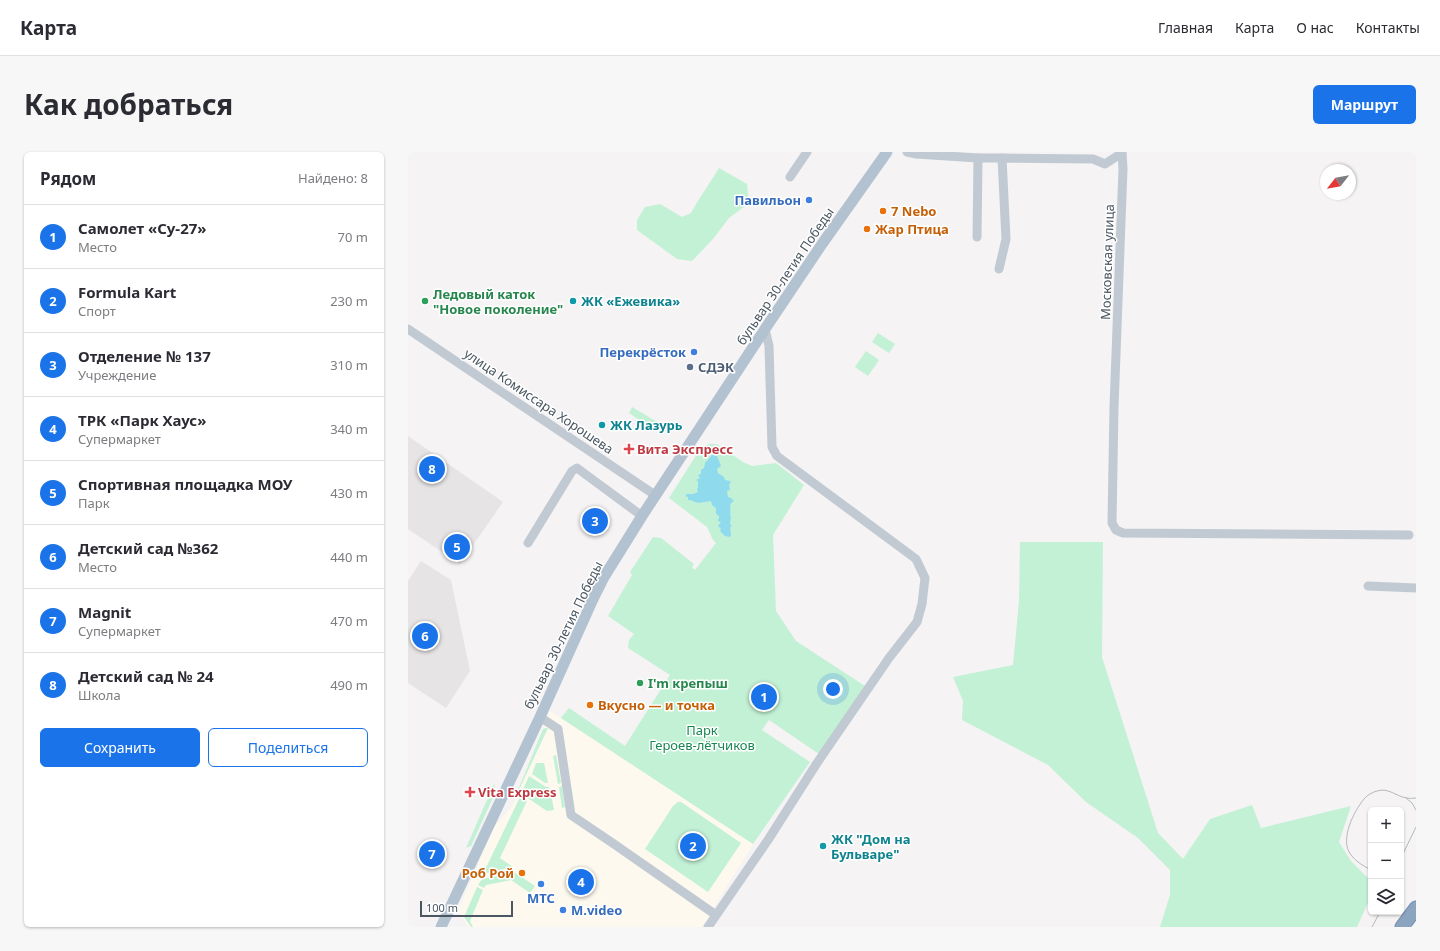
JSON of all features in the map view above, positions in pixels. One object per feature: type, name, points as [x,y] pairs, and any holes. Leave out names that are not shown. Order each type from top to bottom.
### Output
[{"type":"highway","points":[[1402,927],[1416,908]]},
{"type":"main road","name":"бульвар 30-летия Победы","points":[[441,927],[604,578],[655,495],[765,329],[822,244],[887,152]]},
{"type":"street","points":[[790,177],[807,152]]},
{"type":"street","points":[[907,152],[916,154],[978,158],[1093,159],[1105,164],[1122,153]]},
{"type":"street","name":"Московская улица","points":[[1122,153],[1123,169],[1112,523],[1116,530],[1122,533],[1408,534]]},
{"type":"street","points":[[977,237],[978,158]]},
{"type":"street","points":[[999,269],[1006,239],[1002,158]]},
{"type":"street","name":"улица Комиссара Хорошева","points":[[408,329],[655,495]]},
{"type":"street","points":[[711,926],[716,916],[768,840],[817,763],[916,622],[922,604],[925,578],[916,559],[777,456],[772,447],[769,346],[765,329]]},
{"type":"street","points":[[528,543],[572,471],[577,468],[642,516]]},
{"type":"street","points":[[1368,586],[1416,588]]},
{"type":"street","points":[[540,717],[558,730],[572,815],[716,916]]},
{"type":"shaded area","points":[[408,436],[503,502],[460,564],[408,529]]},
{"type":"shaded area","points":[[421,561],[451,580],[470,671],[446,708],[408,683],[408,581]]},
{"type":"shaded area","points":[[550,711],[753,844],[702,927],[469,927],[458,911],[494,827],[511,807]]},
{"type":"green space","points":[[719,168],[747,184],[749,203],[729,218],[713,239],[692,261],[677,259],[637,230],[637,220],[645,207],[660,204],[682,217],[691,213]]},
{"type":"green space","points":[[878,333],[895,344],[889,353],[872,342]]},
{"type":"green space","points":[[866,351],[879,360],[868,376],[855,367]]},
{"type":"green space","points":[[632,407],[659,423],[655,431],[629,413]]},
{"type":"green space","name":"Парк Героев-лётчиков","points":[[708,444],[717,444],[743,462],[752,466],[776,463],[804,485],[773,535],[776,611],[796,641],[865,686],[819,754],[769,720],[762,730],[810,762],[753,844],[561,718],[569,708],[625,746],[670,675],[628,648],[629,640],[634,634],[608,616],[632,575],[630,572],[653,537],[661,538],[694,564],[692,567],[695,570],[716,543],[707,527],[669,498],[697,454]]},
{"type":"green space","points":[[457,541],[463,545],[457,554],[451,549]]},
{"type":"green space","points":[[1020,542],[1103,542],[1102,657],[1158,833],[1183,859],[1210,819],[1252,805],[1261,828],[1351,806],[1339,842],[1351,861],[1368,878],[1368,903],[1357,927],[1160,927],[1170,895],[1170,870],[1138,838],[1086,802],[1048,765],[962,720],[963,701],[953,677],[1013,665],[1019,601]]},
{"type":"green space","points":[[548,728],[511,807],[543,729]]},
{"type":"green space","points":[[556,755],[561,783],[558,784],[553,756]]},
{"type":"green space","points":[[536,763],[544,763],[548,783],[545,783],[532,774]]},
{"type":"green space","points":[[529,776],[546,787],[549,787],[550,791],[521,794]]},
{"type":"green space","points":[[494,784],[496,791],[471,846],[466,848]]},
{"type":"green space","points":[[562,786],[565,807],[562,808],[559,787]]},
{"type":"green space","points":[[551,794],[554,810],[547,811],[526,797]]},
{"type":"green space","points":[[520,797],[527,801],[500,858],[513,867],[483,874]]},
{"type":"green space","points":[[678,802],[681,802],[741,843],[708,892],[645,849],[673,806]]},
{"type":"green space","points":[[514,872],[535,886],[530,893],[511,880],[486,885],[484,888],[478,885],[482,879]]},
{"type":"green space","points":[[477,887],[483,890],[470,921],[473,927],[471,927],[464,917]]},
{"type":"water","points":[[713,454],[717,456],[721,466],[717,469],[718,473],[724,477],[725,480],[730,481],[731,483],[729,484],[730,490],[727,491],[728,497],[734,501],[730,505],[730,524],[732,526],[730,527],[730,537],[725,536],[720,531],[721,529],[718,526],[721,522],[718,521],[719,516],[716,514],[716,508],[712,505],[711,501],[698,503],[688,500],[688,497],[685,496],[687,494],[698,492],[698,481],[696,480],[700,478],[698,475],[701,474],[701,470],[704,468],[705,463]]},
{"type":"tram line","points":[[1368,868],[1360,864],[1351,855],[1347,842],[1349,826],[1360,804],[1368,795],[1381,790],[1389,791],[1403,797],[1416,798]]},
{"type":"tram line","points":[[1406,798],[1412,803],[1416,810]]},
{"type":"tram line","points":[[1404,852],[1416,827]]},
{"type":"tram line","points":[[1372,927],[1378,915]]},
{"type":"place","name":"Павильон","points":[[809,200]]},
{"type":"place","name":"7 Nebo","points":[[883,211]]},
{"type":"place","name":"Жар Птица","points":[[867,229]]},
{"type":"place","name":"Ледовый каток \"Новое поколение\"","points":[[425,301]]},
{"type":"place","name":"ЖК «Ежевика»","points":[[573,301]]},
{"type":"place","name":"Перекрёсток","points":[[694,352]]},
{"type":"place","name":"СДЭК","points":[[690,367]]},
{"type":"place","name":"ЖК Лазурь","points":[[602,425]]},
{"type":"place","name":"Вита Экспресс","points":[[629,449]]},
{"type":"place","name":"Детский сад № 24","points":[[432,469]]},
{"type":"place","name":"Отделение № 137","points":[[595,521]]},
{"type":"place","name":"Спортивная площадка МОУ","points":[[457,547]]},
{"type":"place","name":"Детский сад №362","points":[[425,636]]},
{"type":"place","name":"I'm крепыш","points":[[640,683]]},
{"type":"place","name":"Самолет «Су-27»","points":[[764,697]]},
{"type":"place","name":"Вкусно — и точка","points":[[590,705]]},
{"type":"place","name":"Vita Express","points":[[470,792]]},
{"type":"place","name":"Formula Kart","points":[[693,846]]},
{"type":"place","name":"ЖК \"Дом на Бульваре\"","points":[[823,846]]},
{"type":"place","name":"Magnit","points":[[432,854]]},
{"type":"place","name":"Роб Рой","points":[[522,873]]},
{"type":"place","name":"ТРК «Парк Хаус»","points":[[581,882]]},
{"type":"place","name":"МТС","points":[[541,884]]},
{"type":"place","name":"M.video","points":[[563,910]]}]
